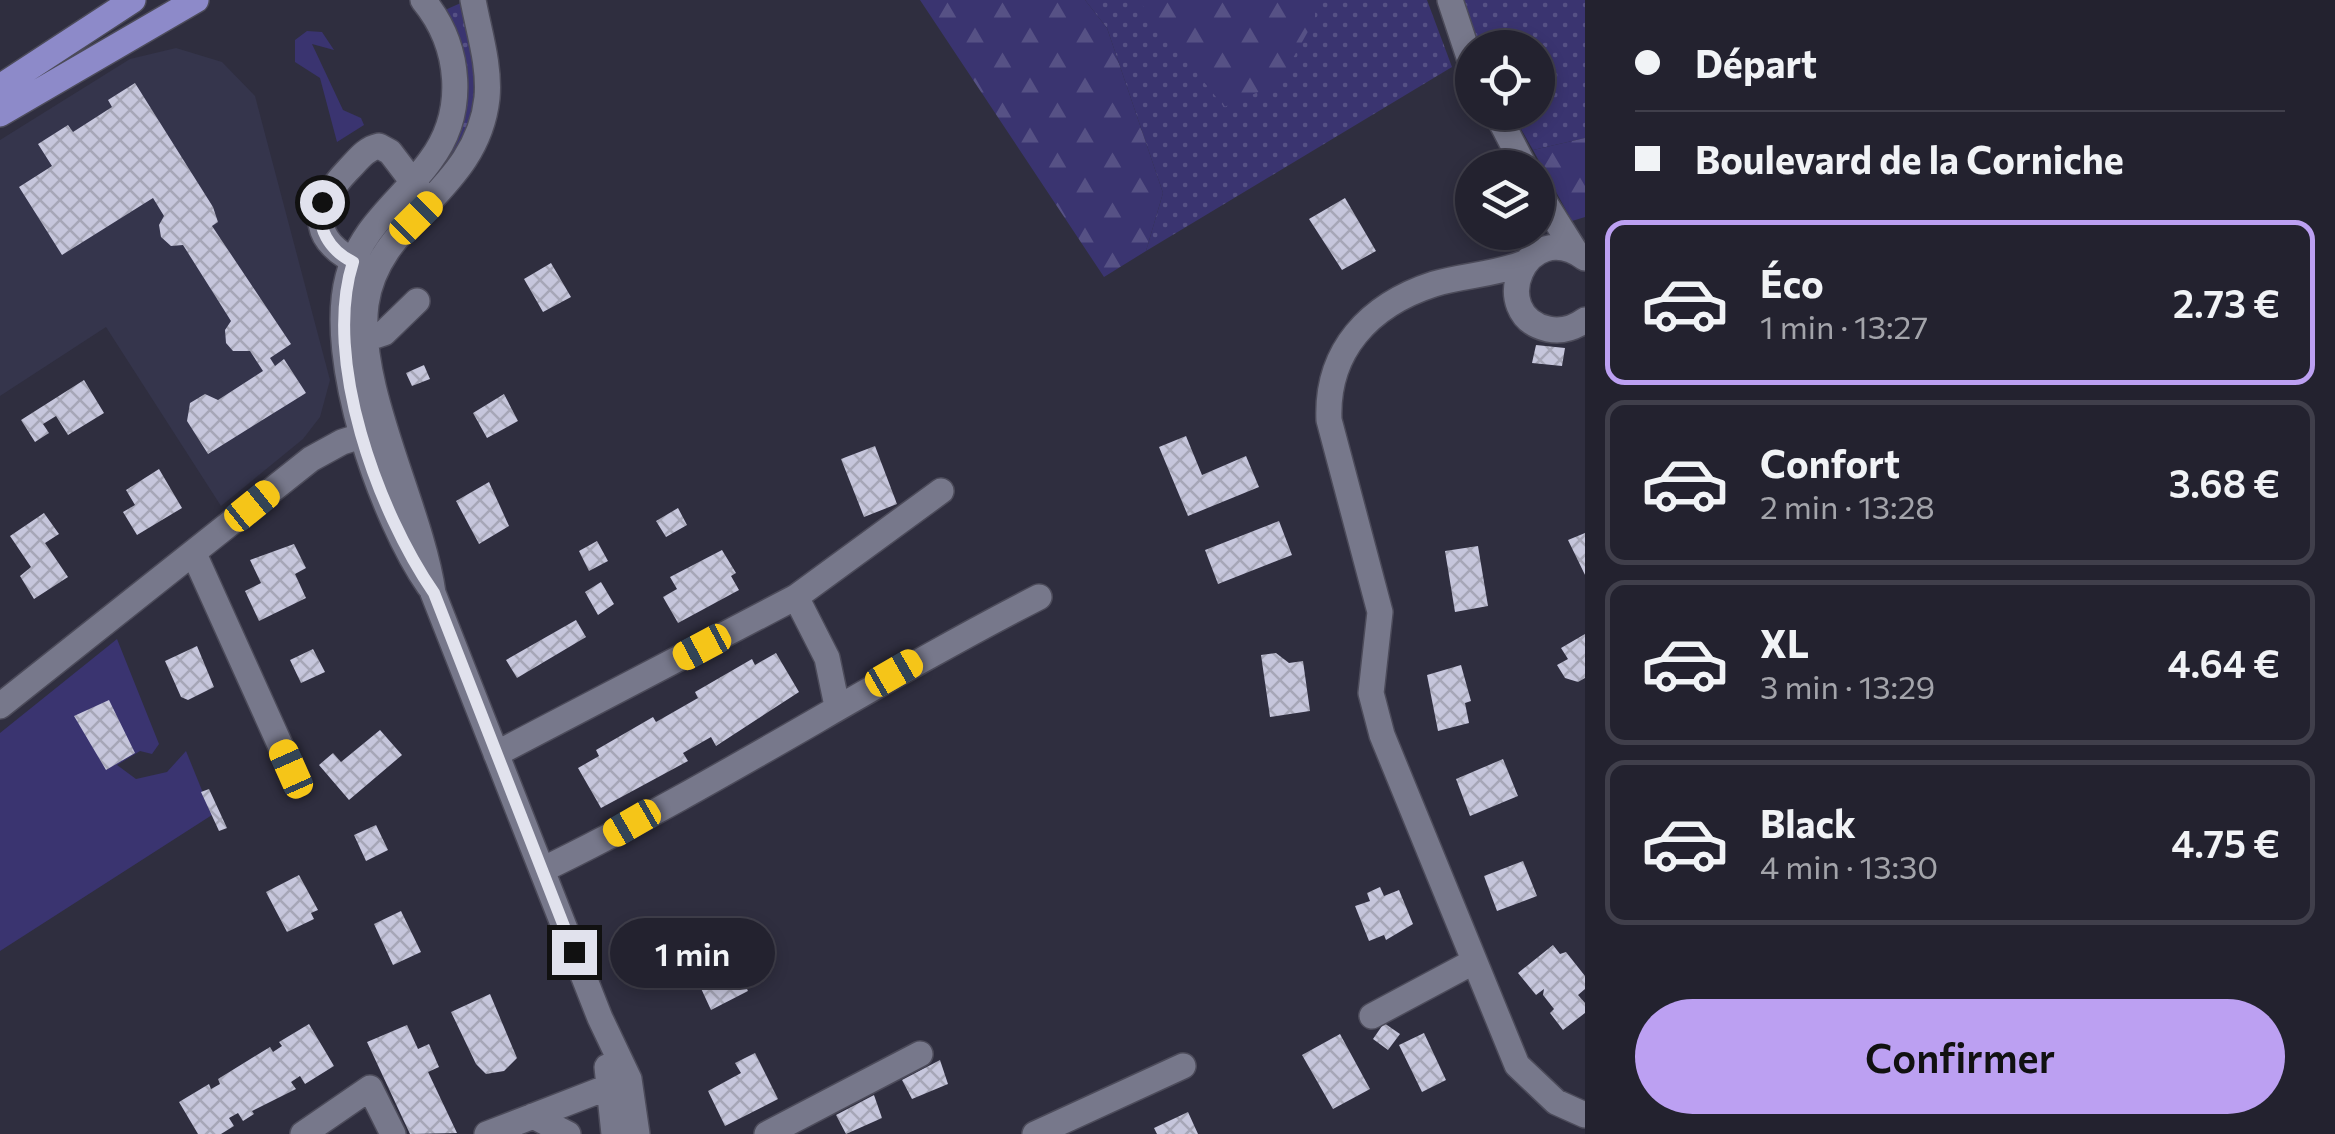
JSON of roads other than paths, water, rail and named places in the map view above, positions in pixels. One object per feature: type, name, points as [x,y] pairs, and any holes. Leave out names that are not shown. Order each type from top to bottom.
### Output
[{"type":"main road","points":[[0,87],[133,0]]},
{"type":"main road","points":[[0,114],[196,0]]},
{"type":"street","points":[[423,0],[446,38],[456,84],[447,131],[432,158],[380,215],[364,266],[342,310],[355,343],[375,432],[426,549],[434,593],[600,1018],[637,1134]]},
{"type":"street","points":[[364,266],[388,249],[465,162],[485,112],[487,76],[473,0]]},
{"type":"street","points":[[1450,0],[1460,30]]},
{"type":"street","points":[[364,266],[335,250],[322,229],[320,210],[325,195],[366,151],[379,146],[390,152],[431,204]]},
{"type":"street","points":[[1555,219],[1580,254]]},
{"type":"street","points":[[1578,1121],[1517,1065],[1382,736],[1371,694],[1380,612],[1334,446],[1328,392],[1337,361],[1353,334],[1384,308],[1436,283],[1466,280],[1560,247],[1580,254]]},
{"type":"street","points":[[1519,306],[1516,280],[1531,250]]},
{"type":"street","points":[[1466,280],[1519,306],[1538,326],[1579,330]]},
{"type":"street","points":[[355,343],[392,327],[417,300]]},
{"type":"street","points":[[0,706],[310,459],[375,432]]},
{"type":"street","points":[[496,754],[796,596],[942,491]]},
{"type":"street","points":[[194,554],[291,769]]},
{"type":"street","points":[[796,596],[827,658],[837,706]]},
{"type":"street","points":[[542,870],[598,843],[837,706],[1039,597]]},
{"type":"street","points":[[1372,1016],[1473,962]]},
{"type":"street","points":[[767,1134],[920,1054]]},
{"type":"street","points":[[1035,1134],[1183,1066]]},
{"type":"street","points":[[487,1134],[620,1082]]},
{"type":"street","points":[[614,1134],[620,1082]]},
{"type":"street","points":[[303,1134],[370,1088],[394,1134]]},
{"type":"street","points":[[533,1116],[568,1134]]}]
